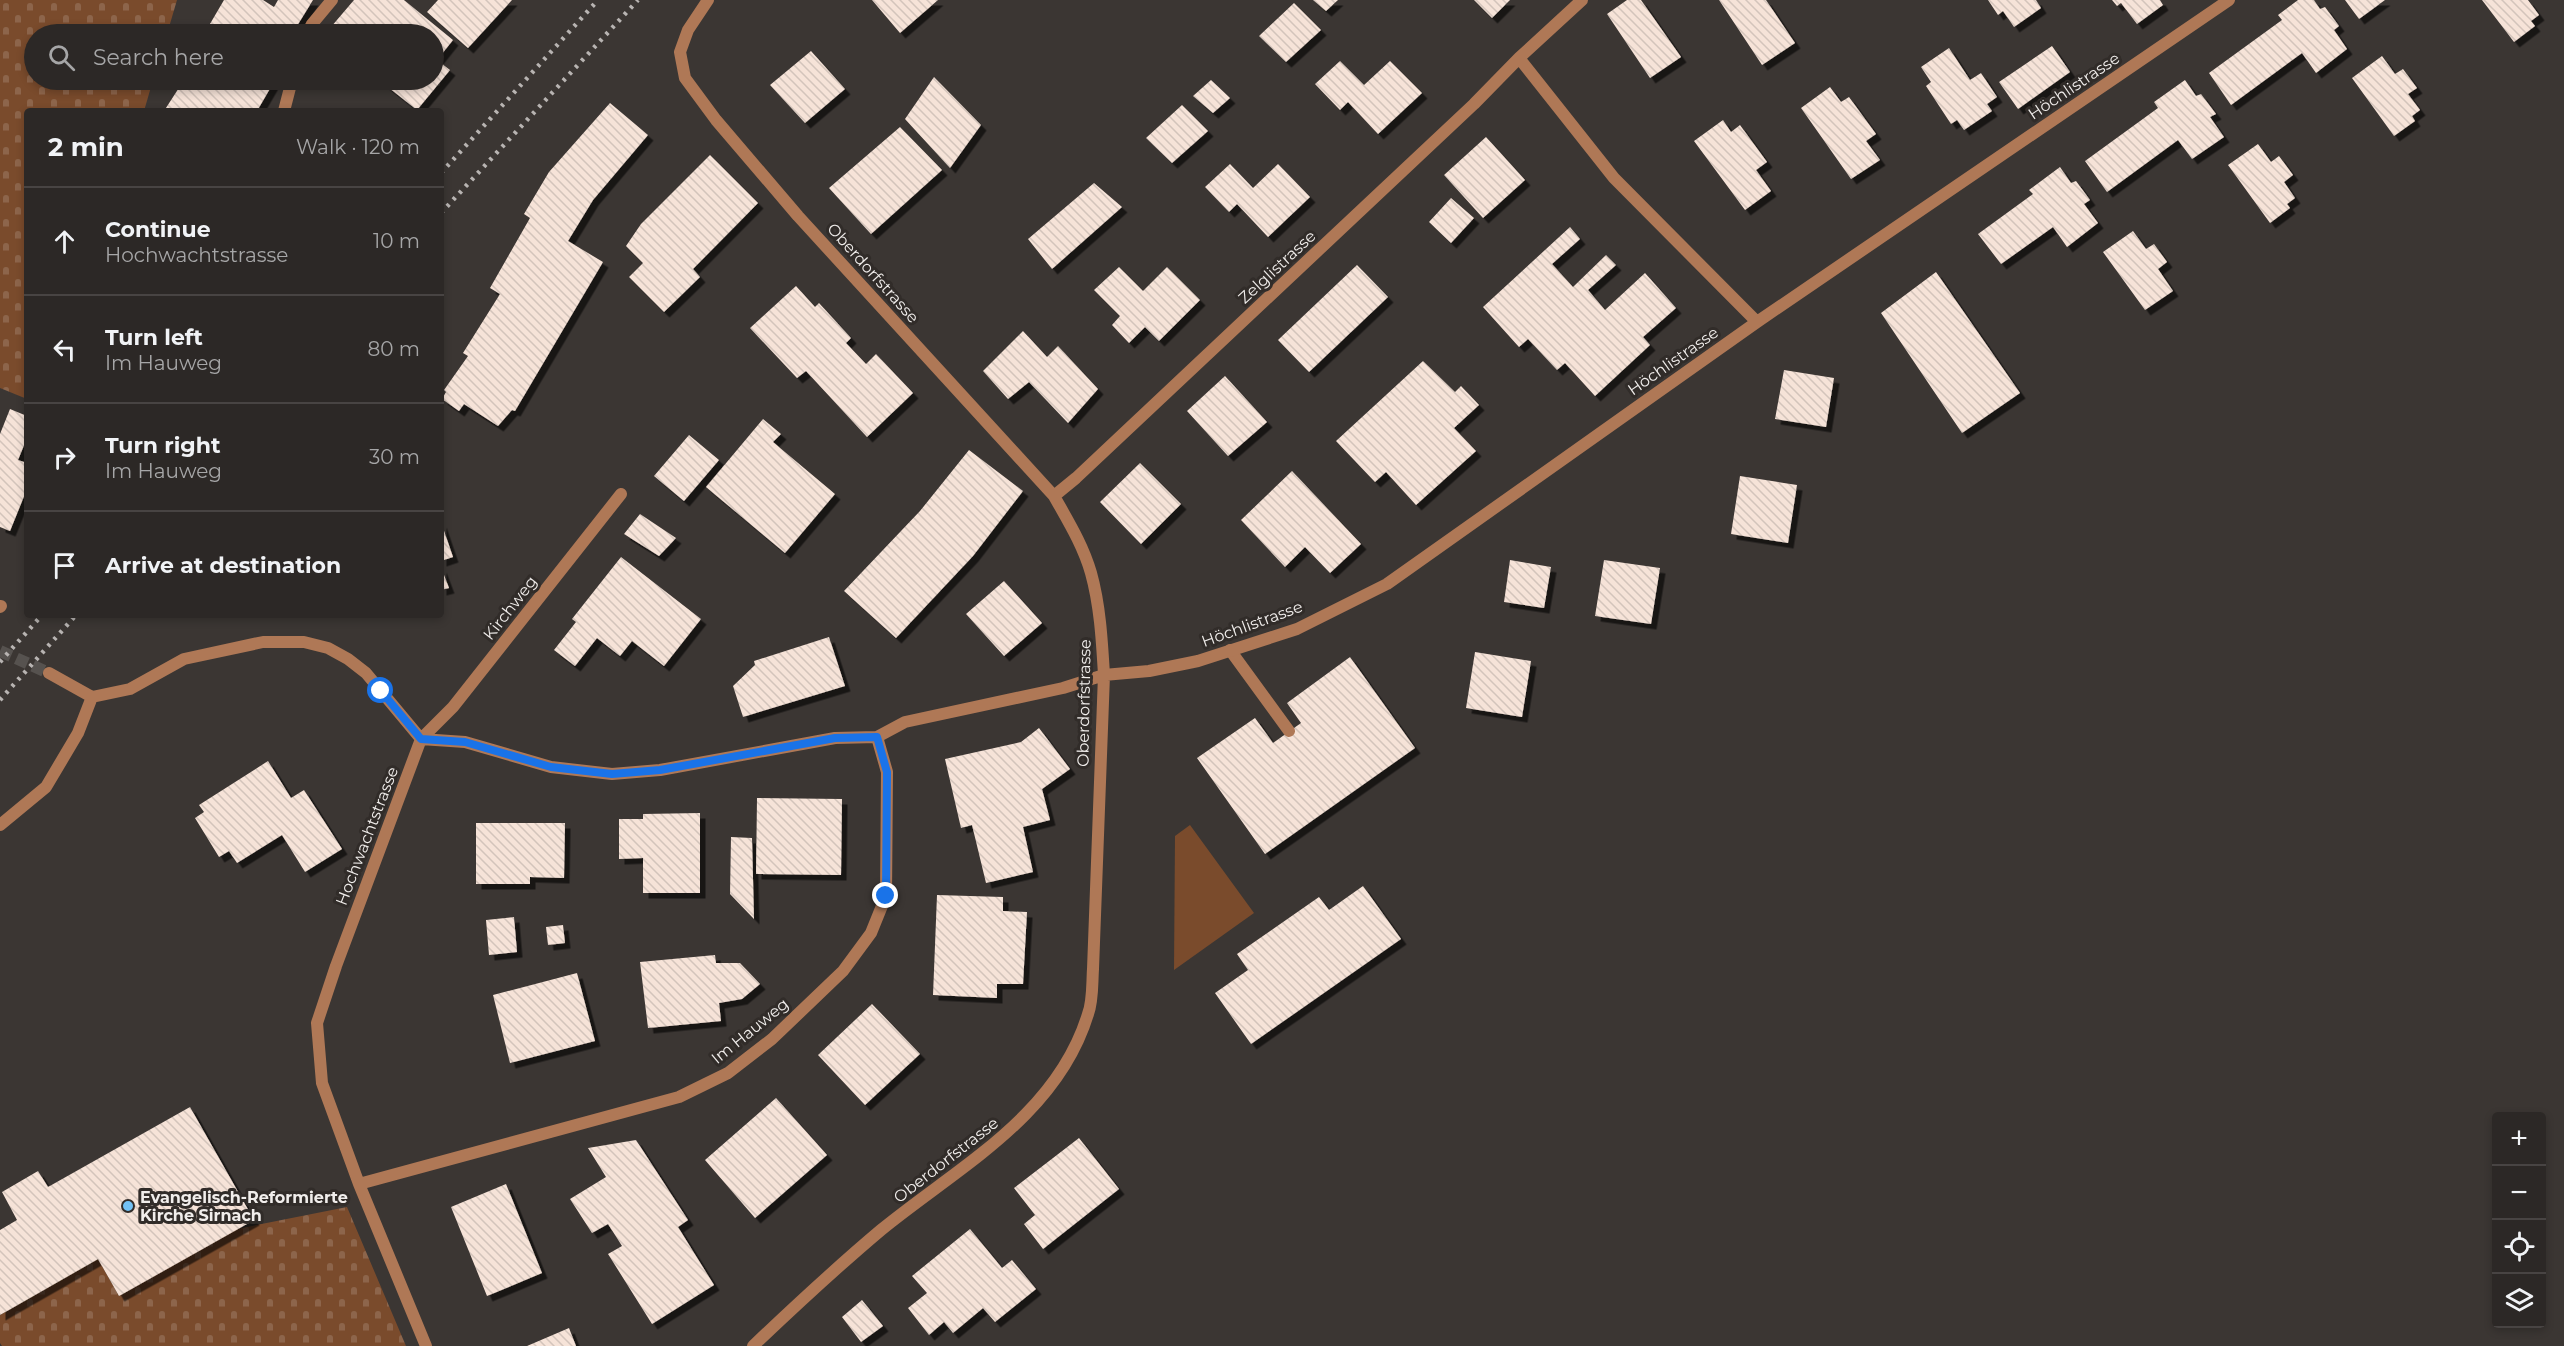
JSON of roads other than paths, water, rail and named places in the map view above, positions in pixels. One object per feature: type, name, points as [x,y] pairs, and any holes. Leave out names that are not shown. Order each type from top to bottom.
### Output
[{"type":"street","points":[[312,24],[332,0]]},
{"type":"street","name":"Oberdorfstrasse","points":[[708,0],[688,30],[680,52],[685,78],[716,120],[798,216],[1054,496],[1075,532],[1091,573],[1102,635],[1104,675],[1091,991],[1089,1013],[1071,1056],[1047,1091],[1010,1132],[881,1230],[753,1346]]},
{"type":"street","name":"Zelglistrasse","points":[[1054,496],[1093,462],[1582,0]]},
{"type":"street","name":"Höchlistrasse","points":[[1104,675],[1198,661],[1296,629],[1387,584],[1757,322],[2229,0]]},
{"type":"street","points":[[1519,58],[1614,178],[1757,322]]},
{"type":"street","points":[[285,108],[289,90]]},
{"type":"street","name":"Kirchweg","points":[[421,739],[453,707],[621,494]]},
{"type":"street","points":[[49,673],[92,697],[130,689],[184,659],[263,642],[304,642],[328,648],[366,673],[421,739],[465,742],[551,767],[612,774],[660,770],[835,738],[877,737],[905,722],[1063,688],[1104,675]]},
{"type":"street","points":[[1230,650],[1289,731]]},
{"type":"street","points":[[0,825],[46,787],[78,733],[92,697]]},
{"type":"street","name":"Im Hauweg","points":[[359,1184],[679,1097],[728,1073],[772,1039],[843,971],[871,933],[886,896],[887,772],[877,737]]},
{"type":"street","name":"Hochwachtstrasse","points":[[421,739],[317,1023],[322,1083],[359,1184],[426,1346]]},
{"type":"tunnel","points":[[0,651],[49,673]]},
{"type":"railway","points":[[444,170],[598,0]]},
{"type":"railway","points":[[444,210],[638,0]]},
{"type":"railway","points":[[0,662],[39,618]]},
{"type":"railway","points":[[0,700],[73,618]]},
{"type":"place","name":"Evangelisch-Reformierte Kirche Sirnach","points":[[128,1206]]}]
